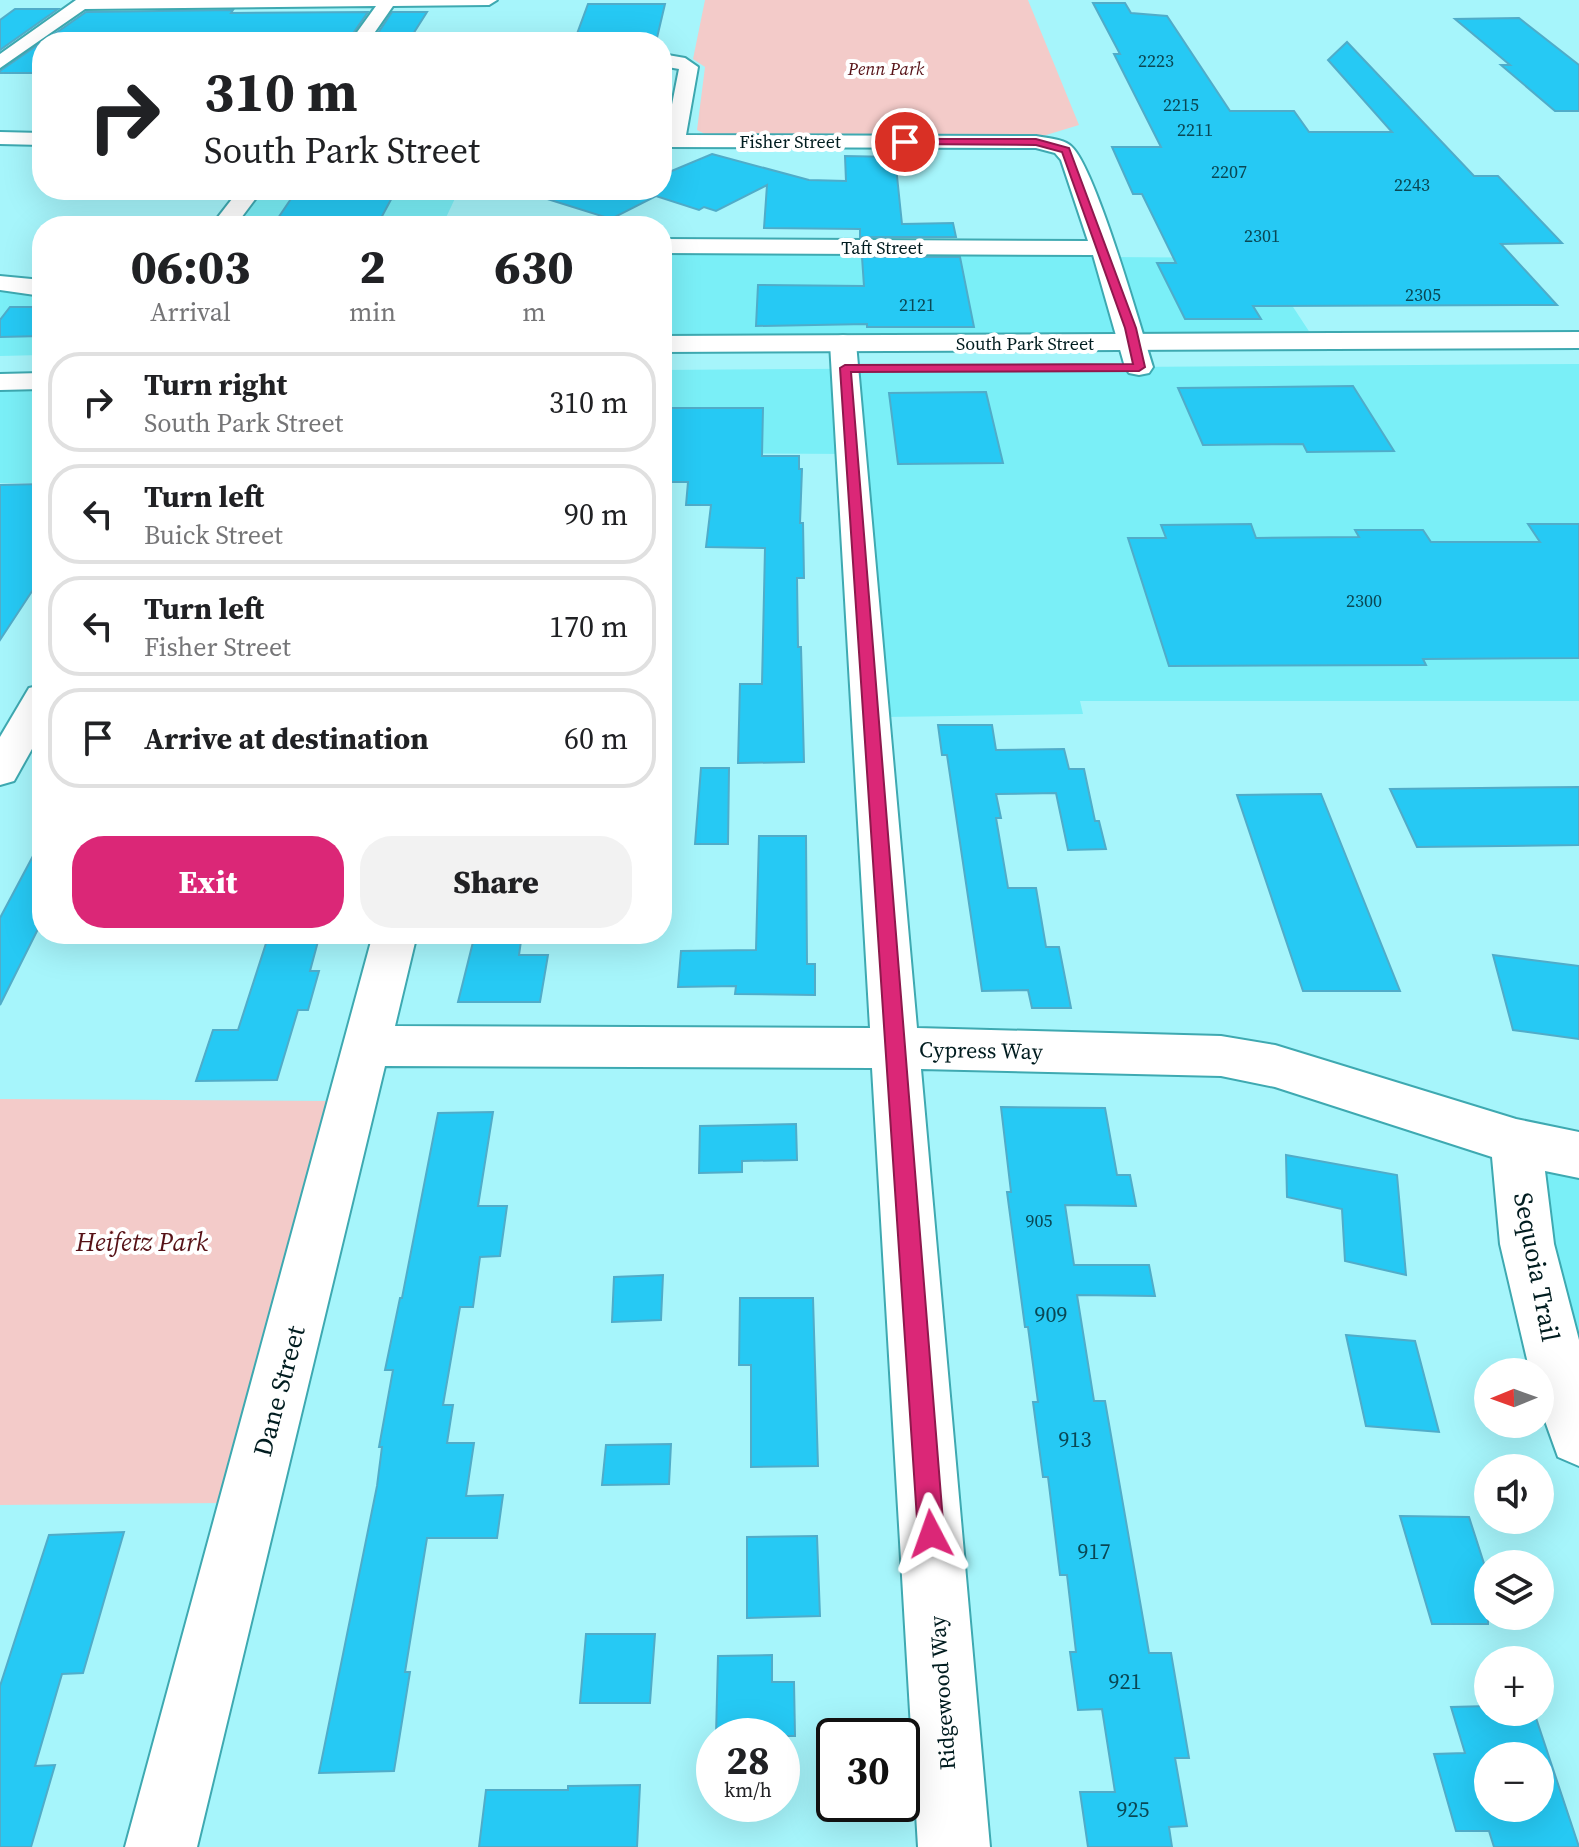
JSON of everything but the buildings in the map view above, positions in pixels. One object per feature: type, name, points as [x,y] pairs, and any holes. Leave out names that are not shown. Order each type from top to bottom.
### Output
[{"type":"street","points":[[38,32],[84,1],[489,0]]},
{"type":"street","points":[[366,32],[387,2]]},
{"type":"street","points":[[2,58],[32,36]]},
{"type":"street","points":[[2,58],[32,59]]},
{"type":"street","points":[[672,61],[689,67],[672,127]]},
{"type":"street","points":[[0,138],[32,139]]},
{"type":"street","name":"Fisher Street","points":[[672,141],[1036,142],[1062,148],[1071,159],[1103,248]]},
{"type":"street","points":[[231,216],[243,200]]},
{"type":"street","name":"Taft Street","points":[[672,246],[1103,248]]},
{"type":"street","points":[[1103,248],[1131,328],[1136,355]]},
{"type":"street","points":[[0,283],[32,287]]},
{"type":"street","name":"South Park Street","points":[[1136,355],[1579,340]]},
{"type":"street","name":"South Park Street","points":[[672,345],[844,356],[1136,355],[1579,364]]},
{"type":"street","points":[[14,356],[32,355]]},
{"type":"street","name":"South Park Street","points":[[672,369],[844,356]]},
{"type":"street","name":"Ridgewood Way","points":[[844,356],[954,1847]]},
{"type":"street","points":[[0,382],[32,381]]},
{"type":"street","points":[[15,749],[32,716]]},
{"type":"street","name":"Dane Street","points":[[161,1847],[393,944]]},
{"type":"street","name":"Cypress Way","points":[[368,1046],[895,1048],[1221,1056],[1289,1070],[1516,1142],[1579,1155]]},
{"type":"street","name":"Sequoia Trail","points":[[1516,1142],[1527,1244],[1562,1385],[1579,1436]]},
{"type":"shaded area","points":[[257,200],[454,200],[447,216],[245,216]]},
{"type":"shaded area","points":[[672,246],[1103,248],[1106,257],[1261,258],[1316,342],[672,344]]},
{"type":"shaded area","points":[[0,283],[32,287],[32,355],[0,356]]},
{"type":"shaded area","points":[[1579,364],[1579,701],[1080,701],[1083,714],[886,717],[851,454],[672,453],[672,370]]},
{"type":"shaded area","points":[[32,381],[32,483],[0,483],[0,382]]},
{"type":"shaded area","points":[[1516,1142],[1579,1155],[1579,1436]]},
{"type":"green space","name":"Penn Park","points":[[705,0],[1028,0],[1079,125],[1043,136],[705,134],[697,130],[705,67],[693,59]]},
{"type":"green space","name":"Heifetz Park","points":[[0,1099],[327,1101],[221,1503],[0,1505]]},
{"type":"route","points":[[905,142],[1036,142],[1066,150],[1131,328],[1139,367],[845,368],[931,1534]]}]
